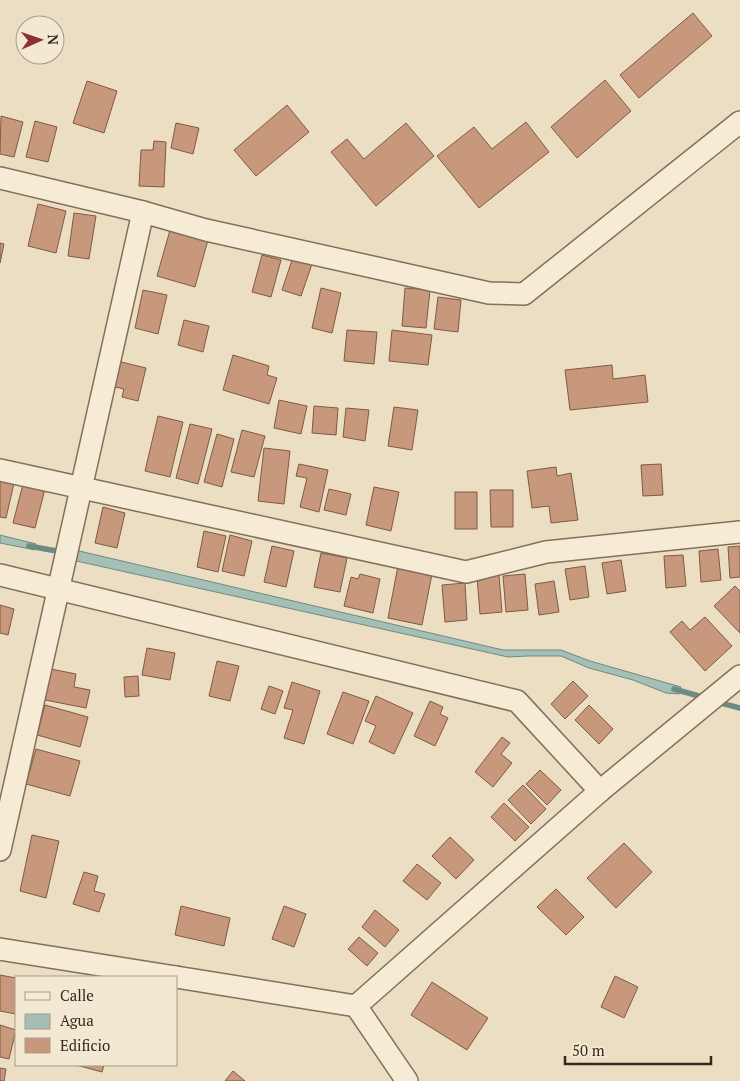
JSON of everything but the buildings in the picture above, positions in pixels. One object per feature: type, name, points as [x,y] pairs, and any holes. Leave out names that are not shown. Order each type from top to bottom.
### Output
[{"type":"street","points":[[0,178],[143,212],[206,230],[488,293],[524,294],[740,122]]},
{"type":"street","points":[[0,850],[143,212]]},
{"type":"street","points":[[0,470],[466,572],[546,552],[740,532]]},
{"type":"street","points":[[0,575],[517,701],[600,791]]},
{"type":"street","points":[[356,1006],[600,791],[740,676]]},
{"type":"street","points":[[0,949],[170,976]]},
{"type":"street","points":[[178,977],[356,1006],[408,1081]]},
{"type":"water","points":[[0,535],[36,544],[35,550],[0,543]]},
{"type":"water","points":[[75,550],[503,650],[561,650],[590,661],[681,687],[679,694],[666,693],[633,680],[589,668],[561,656],[508,657],[72,560]]},
{"type":"waterway","points":[[29,546],[62,552]]},
{"type":"waterway","points":[[674,689],[706,698]]},
{"type":"waterway","points":[[717,702],[740,708]]}]
